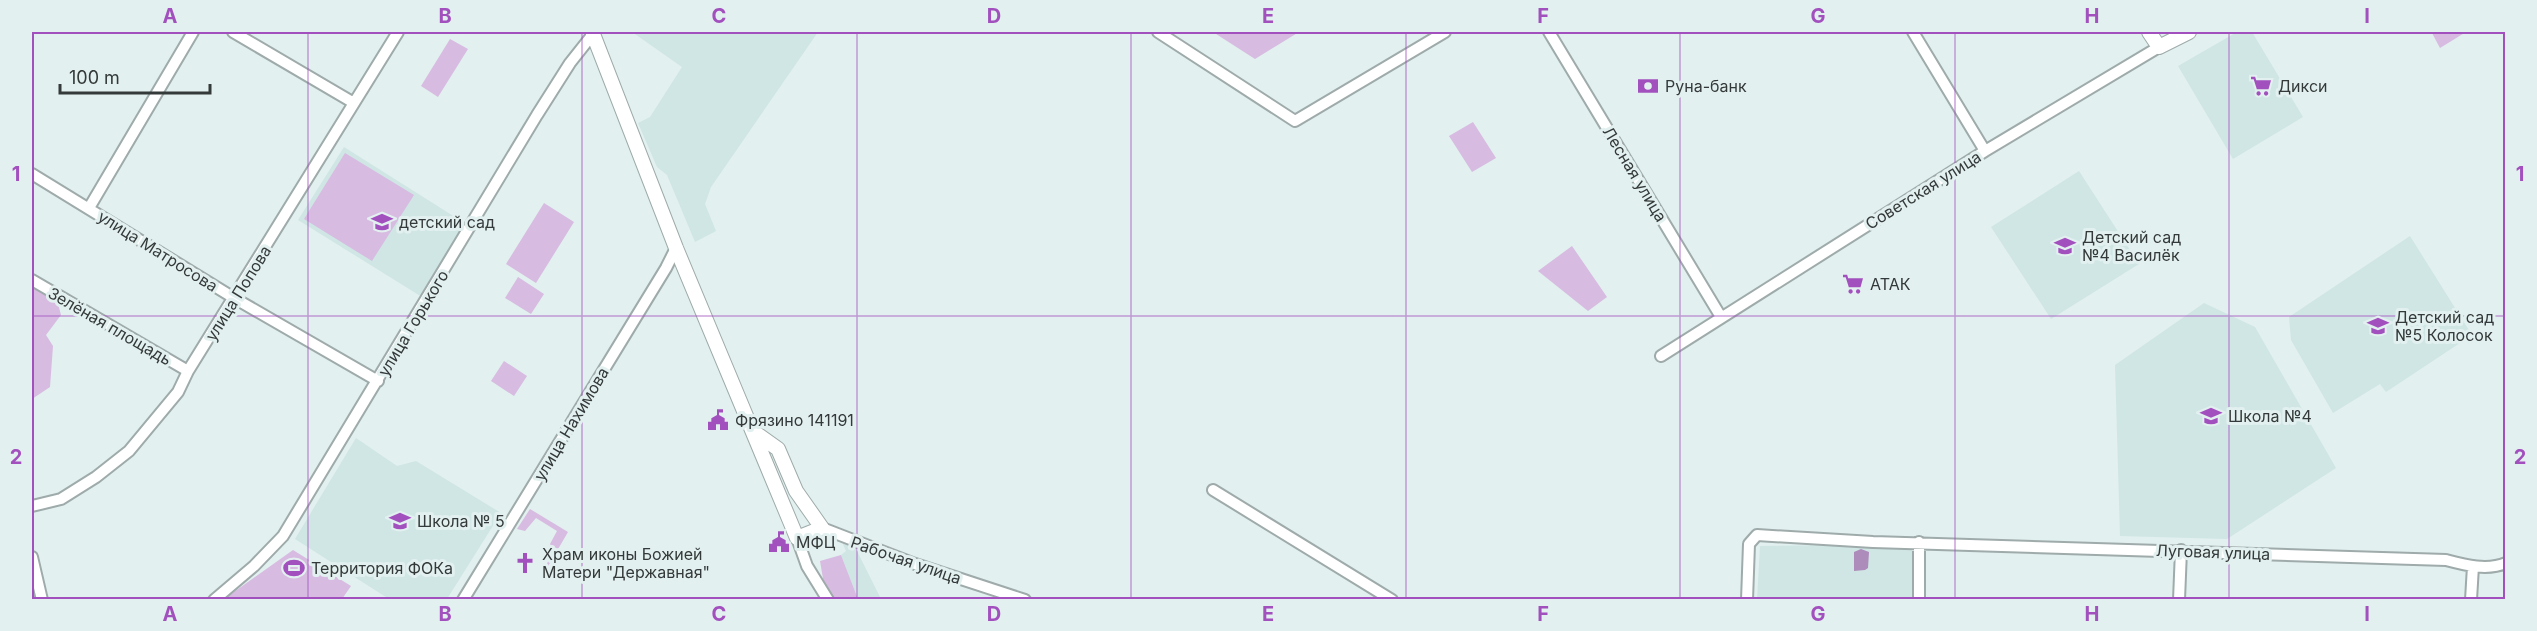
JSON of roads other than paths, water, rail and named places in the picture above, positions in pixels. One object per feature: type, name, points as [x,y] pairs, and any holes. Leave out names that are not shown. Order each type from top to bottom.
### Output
[{"type":"street","points":[[89,208],[193,32]]},
{"type":"street","points":[[233,32],[354,103]]},
{"type":"street","name":"улица Попова","points":[[32,506],[61,499],[96,477],[129,451],[178,392],[188,371],[398,32]]},
{"type":"street","points":[[593,32],[676,248],[754,432],[807,566],[828,600]]},
{"type":"street","name":"улица Горького","points":[[214,600],[254,566],[283,536],[537,115],[593,32]]},
{"type":"street","points":[[1158,32],[1295,122],[1445,32]]},
{"type":"street","name":"Лесная улица","points":[[1549,32],[1721,317]]},
{"type":"street","points":[[1913,32],[1985,151]]},
{"type":"street","points":[[2149,32],[2159,46]]},
{"type":"street","name":"Советская улица","points":[[1661,356],[1985,151],[2159,46],[2189,32]]},
{"type":"street","name":"улица Матросова","points":[[32,174],[234,298],[378,381]]},
{"type":"street","name":"улица Нахимова","points":[[463,600],[676,248]]},
{"type":"street","name":"Зелёная площадь","points":[[32,280],[188,371]]},
{"type":"street","points":[[754,432],[777,449],[796,492],[822,528],[797,538]]},
{"type":"street","points":[[1213,490],[1392,600]]},
{"type":"street","name":"Рабочая улица","points":[[822,528],[915,564],[1025,600]]},
{"type":"street","name":"Луговая улица","points":[[1746,600],[1749,544],[1757,535],[2446,560],[2473,566],[2499,566],[2505,563]]},
{"type":"street","points":[[1919,542],[1919,600]]},
{"type":"street","points":[[2179,600],[2181,550]]},
{"type":"street","points":[[32,556],[42,600]]},
{"type":"street","points":[[2471,600],[2473,566]]},
{"type":"place","name":"Руна-банк","points":[[1648,86]]},
{"type":"place","name":"Дикси","points":[[2261,86]]},
{"type":"place","name":"детский сад","points":[[382,222]]},
{"type":"place","name":"Детский сад №4 Василёк","points":[[2065,246]]},
{"type":"place","name":"АТАК","points":[[1853,284]]},
{"type":"place","name":"Детский сад №5 Колосок","points":[[2378,326]]},
{"type":"place","name":"Школа №4","points":[[2211,416]]},
{"type":"place","name":"Фрязино 141191","points":[[718,420]]},
{"type":"place","name":"Школа № 5","points":[[400,521]]},
{"type":"place","name":"МФЦ","points":[[779,542]]},
{"type":"place","name":"Храм иконы Божией Матери \"Державная\"","points":[[525,563]]},
{"type":"place","name":"Территория ФОКа","points":[[294,568]]}]
